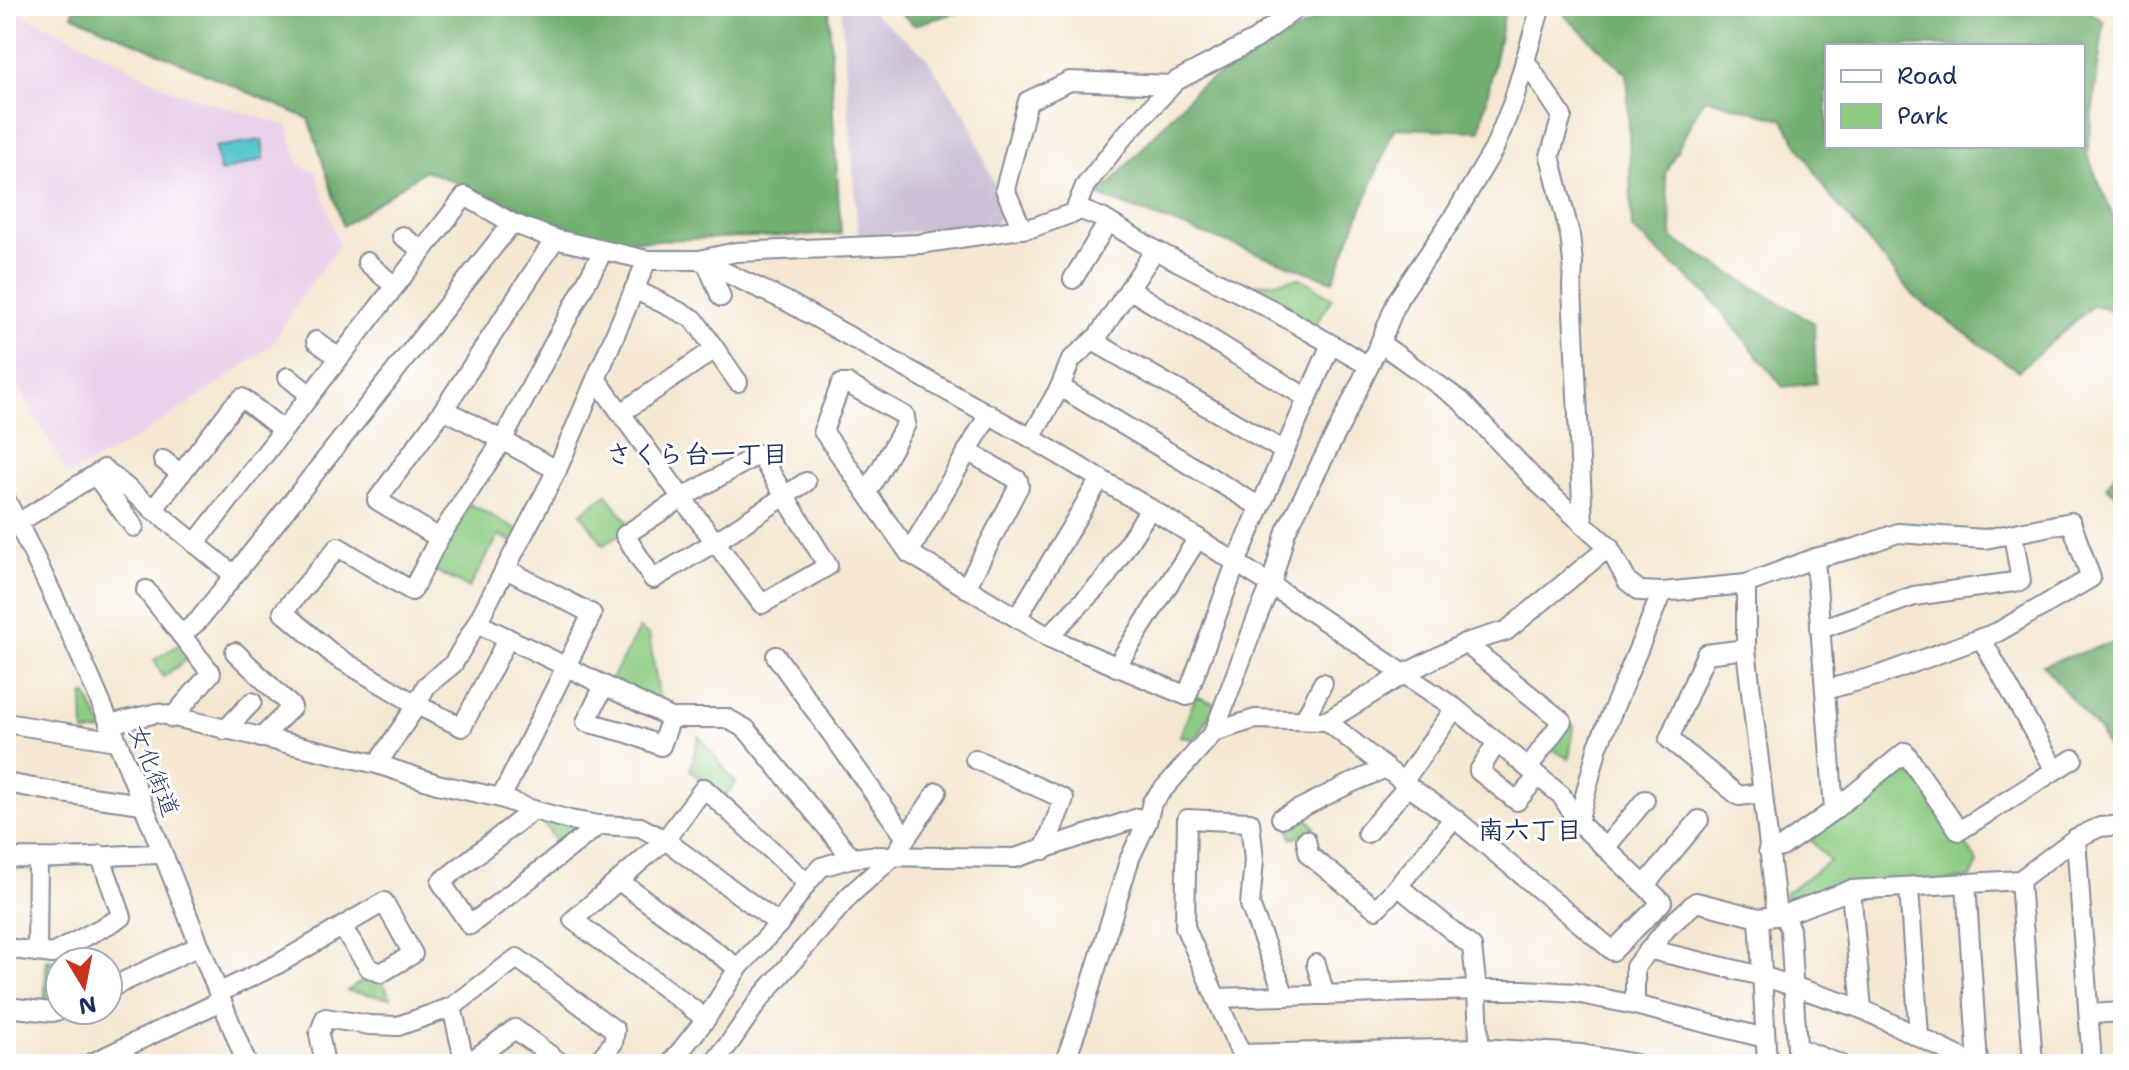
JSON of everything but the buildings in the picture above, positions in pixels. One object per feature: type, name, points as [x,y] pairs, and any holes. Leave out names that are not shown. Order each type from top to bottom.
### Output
[{"type":"street","points":[[1074,213],[1085,186],[1125,135],[1176,81],[1256,39],[1299,6]]},
{"type":"street","points":[[1064,1064],[1130,858],[1147,822],[1152,802],[1214,732],[1271,585],[1286,531],[1369,366],[1398,299],[1453,218],[1494,149],[1513,102],[1541,6]]},
{"type":"street","points":[[1525,60],[1562,116],[1550,156],[1570,235],[1573,263],[1583,524]]},
{"type":"street","points":[[1022,229],[1005,189],[1028,101],[1070,81],[1172,85]]},
{"type":"street","points":[[195,544],[465,196],[512,223],[555,239],[647,260],[703,262],[736,252],[919,244],[1034,227],[1081,210],[1267,307],[1369,366]]},
{"type":"street","points":[[1073,279],[1108,222]]},
{"type":"street","points":[[181,635],[198,621],[512,223]]},
{"type":"street","points":[[402,236],[422,250]]},
{"type":"street","points":[[439,538],[377,500],[444,409],[555,239]]},
{"type":"street","points":[[1031,438],[1060,387],[1071,360],[1098,336],[1155,250]]},
{"type":"street","points":[[508,638],[462,727],[417,705],[335,656],[283,612],[338,547],[412,591],[439,538],[502,441],[603,251]]},
{"type":"street","points":[[377,764],[417,705],[426,686],[453,664],[506,569],[557,470],[647,260]]},
{"type":"street","points":[[367,262],[394,286]]},
{"type":"street","points":[[703,262],[721,297]]},
{"type":"street","points":[[703,262],[786,301],[989,414],[1271,585],[1455,708],[1497,742],[1561,795],[1578,822],[1662,902],[1613,951],[1454,818],[1327,721]]},
{"type":"street","points":[[634,289],[694,319],[738,382]]},
{"type":"street","points":[[1129,289],[1307,398]]},
{"type":"street","points":[[316,341],[339,358]]},
{"type":"street","points":[[1093,341],[1284,451]]},
{"type":"street","points":[[1380,343],[1461,401],[1537,482],[1609,547],[1627,581],[1640,591],[1662,592],[1746,584],[1815,558],[1898,533],[1985,539],[2071,522],[2091,578],[1998,632],[1880,675],[1825,690]]},
{"type":"street","points":[[867,493],[906,424],[905,416],[848,384],[841,384],[823,431],[909,553],[1048,637],[1187,696],[1236,563],[1331,344]]},
{"type":"street","points":[[621,413],[715,349]]},
{"type":"street","points":[[288,377],[310,395]]},
{"type":"street","points":[[597,380],[682,498],[715,542],[762,604],[828,566],[785,497],[759,454],[682,498],[625,535],[653,579],[715,542],[785,497],[806,482]]},
{"type":"street","points":[[1060,387],[1260,507]]},
{"type":"street","points":[[153,510],[242,398],[283,430]]},
{"type":"street","points":[[444,409],[557,470]]},
{"type":"street","points":[[909,553],[989,414]]},
{"type":"street","points":[[966,588],[1019,486],[1018,480],[967,451]]},
{"type":"street","points":[[163,460],[181,474]]},
{"type":"street","points":[[18,523],[104,469],[234,575]]},
{"type":"street","points":[[96,476],[134,527]]},
{"type":"street","points":[[1017,618],[1100,479]]},
{"type":"street","name":"女化街道","points":[[6,500],[70,633],[245,1063]]},
{"type":"street","points":[[1048,637],[1105,579],[1150,509]]},
{"type":"street","points":[[1820,629],[1914,596],[2021,581],[2013,534]]},
{"type":"street","points":[[1116,667],[1198,538]]},
{"type":"street","points":[[1214,732],[1255,719],[1327,721],[1404,674],[1465,643],[1506,631],[1609,547]]},
{"type":"street","points":[[1815,558],[1834,810]]},
{"type":"street","points":[[501,798],[592,614],[506,569]]},
{"type":"street","points":[[1746,584],[1746,649],[1773,916],[1762,976],[1767,1064]]},
{"type":"street","points":[[146,590],[211,673],[172,718]]},
{"type":"street","points":[[1578,822],[1598,746],[1662,592]]},
{"type":"street","points":[[477,623],[671,718],[726,718],[746,729],[852,858]]},
{"type":"street","points":[[1981,638],[2055,770]]},
{"type":"street","points":[[1465,643],[1562,721],[1517,801],[1479,771],[1497,742]]},
{"type":"street","points":[[1746,649],[1706,654],[1669,739],[1739,796],[1762,793]]},
{"type":"street","points":[[235,652],[292,707],[261,738]]},
{"type":"street","points":[[776,656],[906,838]]},
{"type":"street","points":[[1304,720],[1323,683]]},
{"type":"street","points":[[604,686],[586,722],[661,746],[671,718]]},
{"type":"street","points":[[225,730],[252,702]]},
{"type":"street","points":[[1367,833],[1406,784],[1455,708]]},
{"type":"street","points":[[6,723],[112,732],[157,713],[377,764],[437,784],[501,798],[533,810],[599,825],[640,827],[665,840],[779,924]]},
{"type":"street","points":[[1768,850],[1782,847],[1834,810],[1905,752],[1959,831],[2073,759]]},
{"type":"street","points":[[975,759],[1064,799],[1044,850]]},
{"type":"street","points":[[1281,818],[1386,768]]},
{"type":"street","points":[[6,783],[142,804]]},
{"type":"street","points":[[706,1019],[573,920],[665,840],[704,788],[807,883]]},
{"type":"street","points":[[713,1064],[759,1000],[850,895],[894,856],[937,792]]},
{"type":"street","points":[[1605,848],[1645,800]]},
{"type":"street","points":[[533,810],[441,882],[470,925],[599,825]]},
{"type":"street","points":[[670,1064],[706,1019],[738,968],[779,924],[821,867],[852,858],[894,856],[1015,858],[1138,818],[1147,822]]},
{"type":"street","points":[[1306,840],[1309,855],[1376,909],[1454,818]]},
{"type":"street","points":[[1285,996],[1250,905],[1254,860],[1250,822],[1187,819],[1185,927],[1241,1054],[1582,1054],[1636,1064]]},
{"type":"street","points":[[1645,885],[1699,820]]},
{"type":"street","points":[[1773,916],[1851,890],[2020,880],[2076,838],[2100,827],[2123,825]]},
{"type":"street","points":[[2076,838],[2092,1064]]},
{"type":"street","points":[[6,858],[162,854]]},
{"type":"street","points":[[6,948],[52,954],[122,917],[100,855]]},
{"type":"street","points":[[37,952],[38,859]]},
{"type":"street","points":[[2020,880],[2033,1064]]},
{"type":"street","points":[[619,881],[738,968]]},
{"type":"street","points":[[1651,950],[1762,976],[1862,1009],[1976,1064],[1966,883]]},
{"type":"street","points":[[1398,886],[1472,947],[1479,1056]]},
{"type":"street","points":[[1909,888],[1919,1036]]},
{"type":"street","points":[[1851,890],[1862,1009]]},
{"type":"street","points":[[1635,1005],[1635,967],[1667,928],[1696,902],[1773,916],[1790,929],[1798,1056],[1840,1064]]},
{"type":"street","points":[[90,1064],[220,997],[342,927]]},
{"type":"street","points":[[124,981],[199,946]]},
{"type":"street","points":[[325,1064],[319,1034],[325,1018],[398,1026],[452,1007],[517,958],[615,1030],[613,1043],[596,1064]]},
{"type":"street","points":[[1316,964],[1325,995]]},
{"type":"street","points":[[1217,998],[1477,990],[1576,993],[1765,1038]]},
{"type":"street","points":[[6,1007],[44,1011]]},
{"type":"street","points":[[452,1007],[466,1064],[515,1029],[562,1064]]},
{"type":"street","points":[[2089,1014],[2123,1012]]},
{"type":"shaded area","points":[[841,6],[869,6],[875,15],[924,54],[967,117],[1004,208],[994,226],[858,236]]},
{"type":"shaded area","points":[[6,8],[62,32],[171,90],[287,126],[300,166],[316,172],[339,246],[303,294],[272,345],[213,388],[123,446],[68,475],[6,364]]},
{"type":"green space","points":[[75,6],[829,6],[841,234],[604,242],[425,170],[343,226],[309,119],[72,15]]},
{"type":"green space","points":[[893,6],[980,6],[914,25]]},
{"type":"green space","points":[[1339,6],[1506,6],[1480,131],[1394,128],[1333,281],[1099,196],[1197,88]]},
{"type":"green space","points":[[1569,6],[2083,6],[2104,22],[2087,154],[2123,240],[2123,316],[2094,305],[2018,371],[1916,298],[1830,196],[1782,119],[1704,98],[1665,174],[1673,239],[1814,323],[1816,383],[1783,387],[1708,295],[1632,229],[1627,74],[1565,16]]},
{"type":"green space","points":[[1301,278],[1332,298],[1314,328],[1240,287]]},
{"type":"green space","points":[[2123,465],[2123,499],[2106,487]]},
{"type":"green space","points":[[607,494],[632,528],[603,545],[581,513]]},
{"type":"green space","points":[[470,504],[522,532],[517,544],[499,535],[469,588],[432,569]]},
{"type":"green space","points":[[639,629],[649,635],[661,708],[611,680]]},
{"type":"green space","points":[[2123,639],[2123,776],[2099,731],[2043,665]]},
{"type":"green space","points":[[181,643],[191,656],[163,677],[154,660]]},
{"type":"green space","points":[[87,695],[104,731],[84,733],[83,696]]},
{"type":"green space","points":[[1196,696],[1216,704],[1196,740],[1180,736]]},
{"type":"green space","points":[[1568,722],[1574,726],[1569,759],[1549,747]]},
{"type":"green space","points":[[699,736],[736,783],[722,799],[690,770]]},
{"type":"green space","points":[[1907,755],[1978,863],[1971,877],[1785,910],[1786,892],[1830,861],[1807,836]]},
{"type":"green space","points":[[1303,813],[1315,827],[1292,839],[1287,822]]},
{"type":"green space","points":[[540,818],[582,827],[561,849]]},
{"type":"green space","points":[[367,978],[381,980],[391,998],[347,991]]},
{"type":"water","points":[[262,140],[264,159],[220,172],[215,147]]},
{"type":"district","name":"さくら台一丁目","points":[[697,454]]},
{"type":"district","name":"南六丁目","points":[[1530,830]]}]
